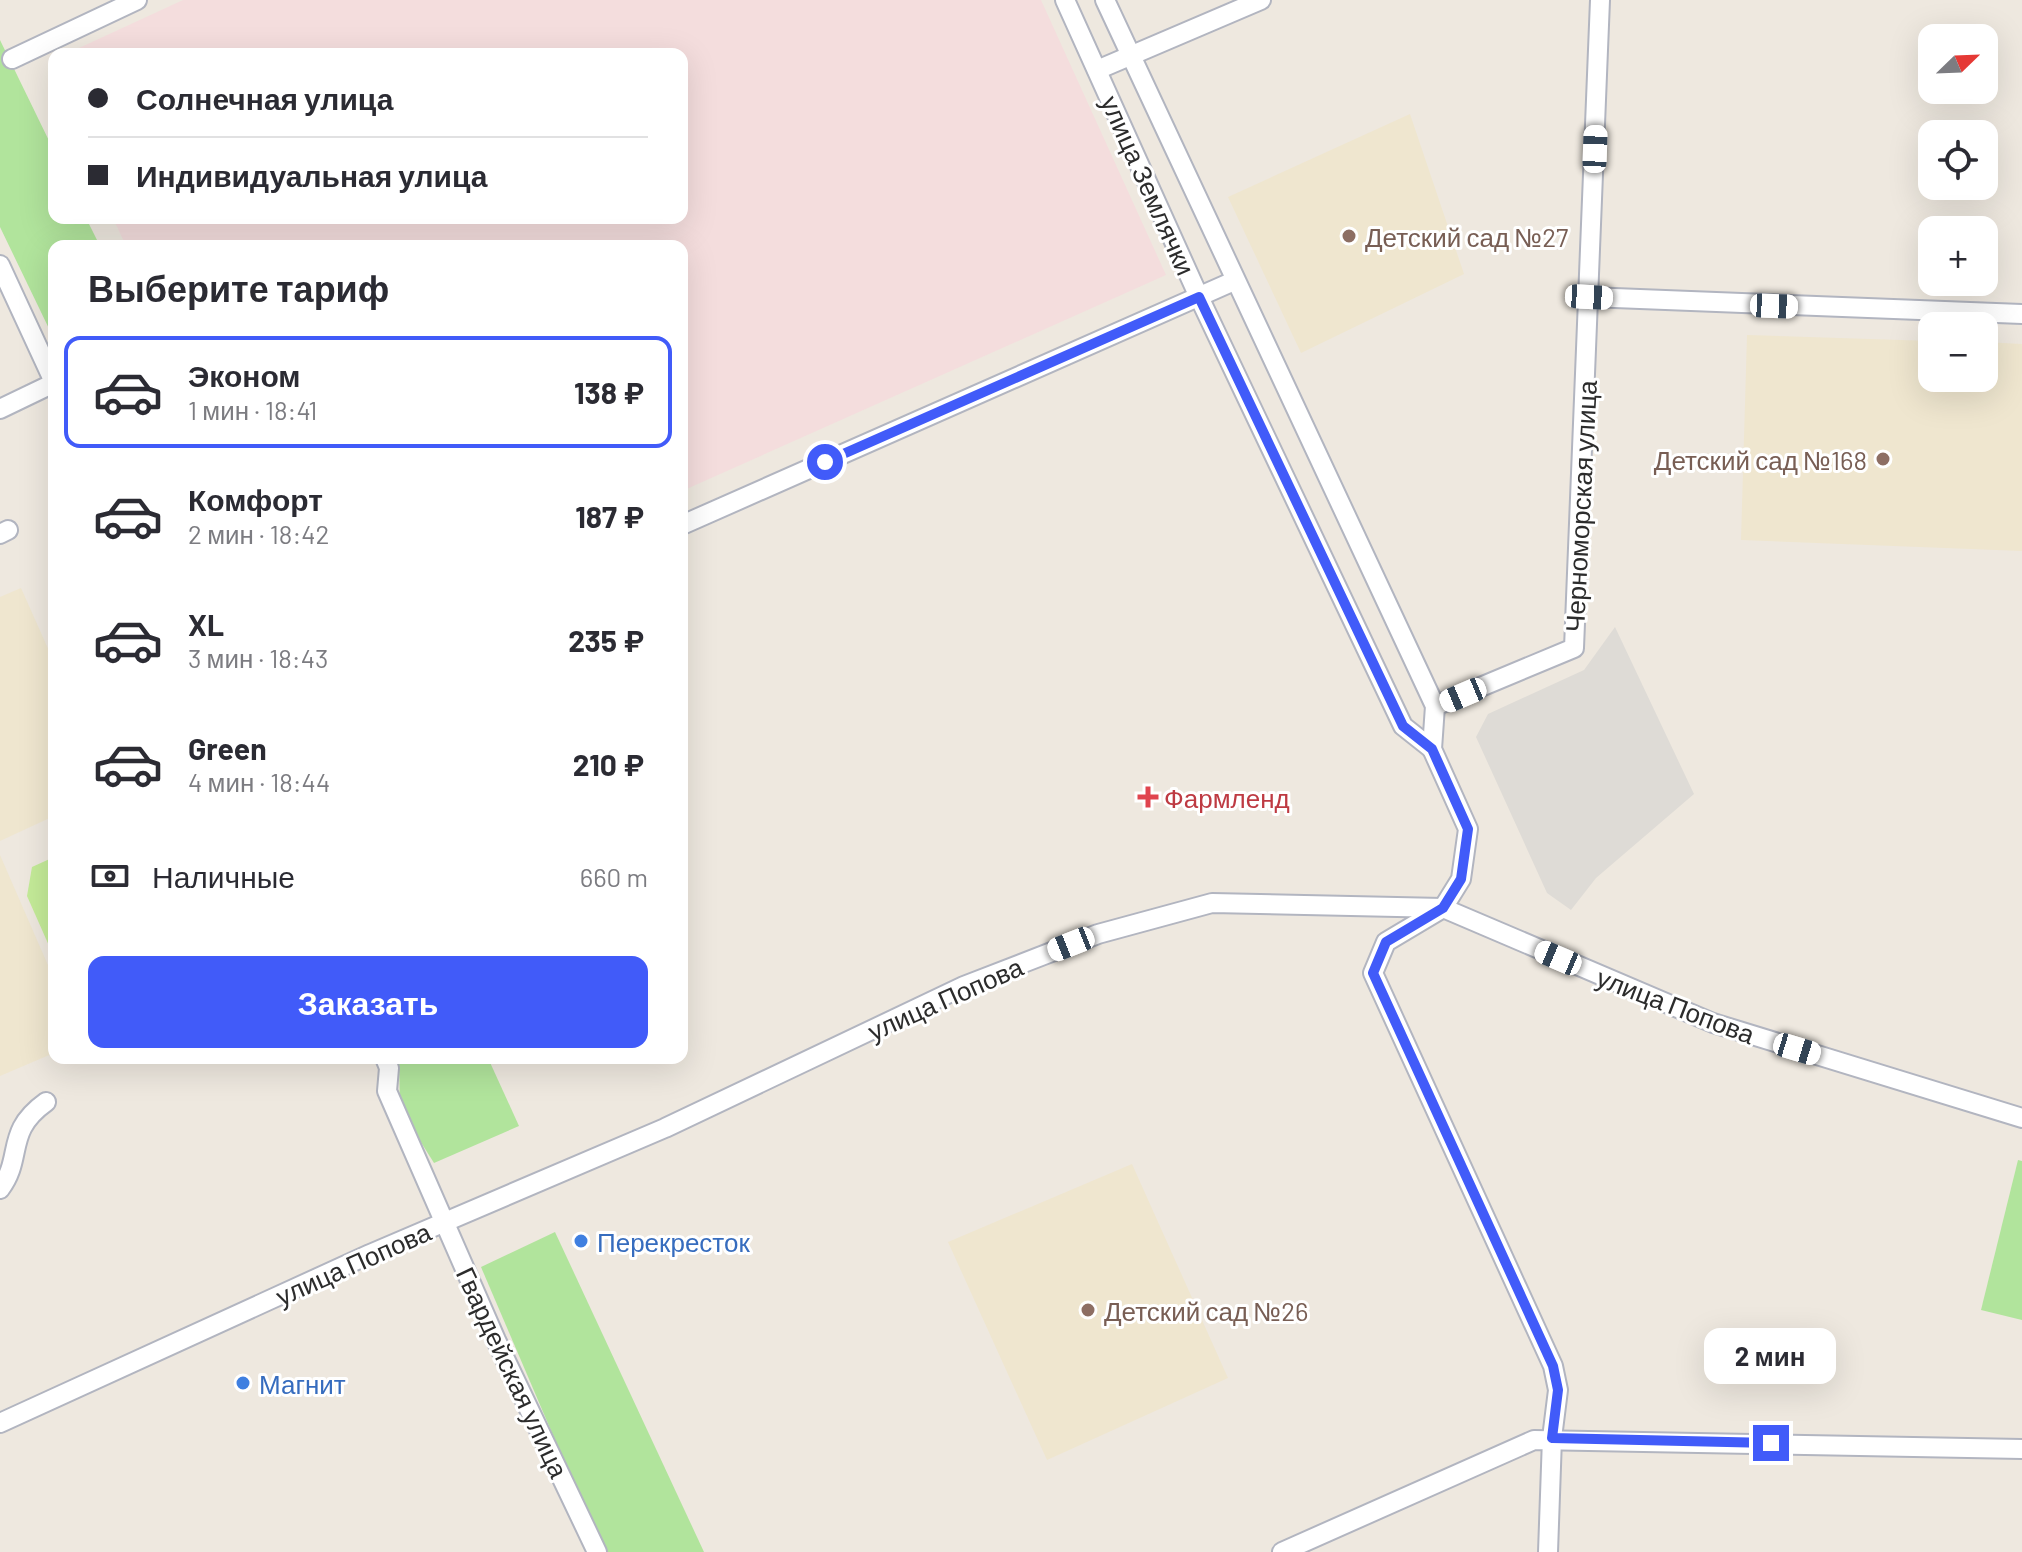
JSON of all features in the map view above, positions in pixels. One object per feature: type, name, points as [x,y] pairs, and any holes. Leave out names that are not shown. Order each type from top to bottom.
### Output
[{"type":"street","points":[[12,59],[137,0]]},
{"type":"street","name":"улица Землячки","points":[[1065,0],[1199,297],[1403,726],[1432,749]]},
{"type":"street","name":"улица Землячки","points":[[1105,0],[1435,706]]},
{"type":"street","points":[[1097,70],[1261,0]]},
{"type":"street","name":"Черноморская улица","points":[[1435,706],[1574,648],[1600,0]]},
{"type":"street","points":[[0,265],[48,369]]},
{"type":"street","points":[[688,522],[1234,281]]},
{"type":"street","points":[[1589,297],[2022,314]]},
{"type":"street","points":[[0,409],[48,385]]},
{"type":"street","points":[[1435,706],[1432,749],[1468,829],[1461,879],[1443,908],[1386,942],[1373,973],[1553,1366],[1558,1390],[1552,1438],[1548,1552]]},
{"type":"street","name":"улица Попова","points":[[0,1423],[444,1223],[665,1128],[964,986],[1098,934],[1212,903],[1443,908],[1713,1023],[2022,1118]]},
{"type":"street","name":"Гвардейская улица","points":[[387,1064],[387,1091],[444,1223],[597,1552]]},
{"type":"street","points":[[0,1189],[7,1180],[27,1115],[46,1102]]},
{"type":"street","points":[[1282,1552],[1534,1440],[2022,1449]]},
{"type":"shaded area","points":[[183,0],[1041,0],[1166,275],[688,488],[688,240],[123,240],[116,224],[688,224],[688,48],[79,48]]},
{"type":"shaded area","name":"Детский сад №27","points":[[1410,114],[1464,274],[1301,353],[1228,197]]},
{"type":"shaded area","name":"Детский сад №168","points":[[1747,335],[1918,341],[1918,392],[1998,392],[1998,343],[2022,344],[2022,551],[1741,540]]},
{"type":"shaded area","points":[[21,588],[48,649],[48,819],[0,841],[0,597]]},
{"type":"shaded area","points":[[1615,627],[1694,794],[1596,878],[1571,910],[1547,893],[1476,737],[1488,714],[1584,670]]},
{"type":"shaded area","points":[[0,855],[48,965],[48,1056],[0,1076]]},
{"type":"shaded area","name":"Детский сад №26","points":[[1132,1164],[1228,1378],[1047,1460],[948,1242]]},
{"type":"green space","points":[[0,40],[48,139],[48,224],[89,224],[97,240],[48,240],[48,327],[0,227]]},
{"type":"green space","points":[[48,860],[48,943],[27,896],[32,867]]},
{"type":"green space","points":[[399,1064],[491,1064],[519,1126],[434,1163],[400,1109]]},
{"type":"green space","points":[[2018,1160],[2022,1161],[2022,1320],[1981,1310]]},
{"type":"green space","points":[[555,1232],[704,1552],[603,1552],[481,1267]]},
{"type":"place","name":"Детский сад №27","points":[[1349,236]]},
{"type":"place","name":"Детский сад №168","points":[[1883,459]]},
{"type":"place","name":"Фармленд","points":[[1148,797]]},
{"type":"place","name":"Перекресток","points":[[581,1241]]},
{"type":"place","name":"Детский сад №26","points":[[1088,1310]]},
{"type":"place","name":"Магнит","points":[[243,1383]]},
{"type":"route","points":[[825,462],[1199,297],[1403,726],[1432,749],[1468,829],[1461,879],[1443,908],[1386,942],[1373,973],[1553,1366],[1558,1390],[1552,1438],[1771,1443]]}]
